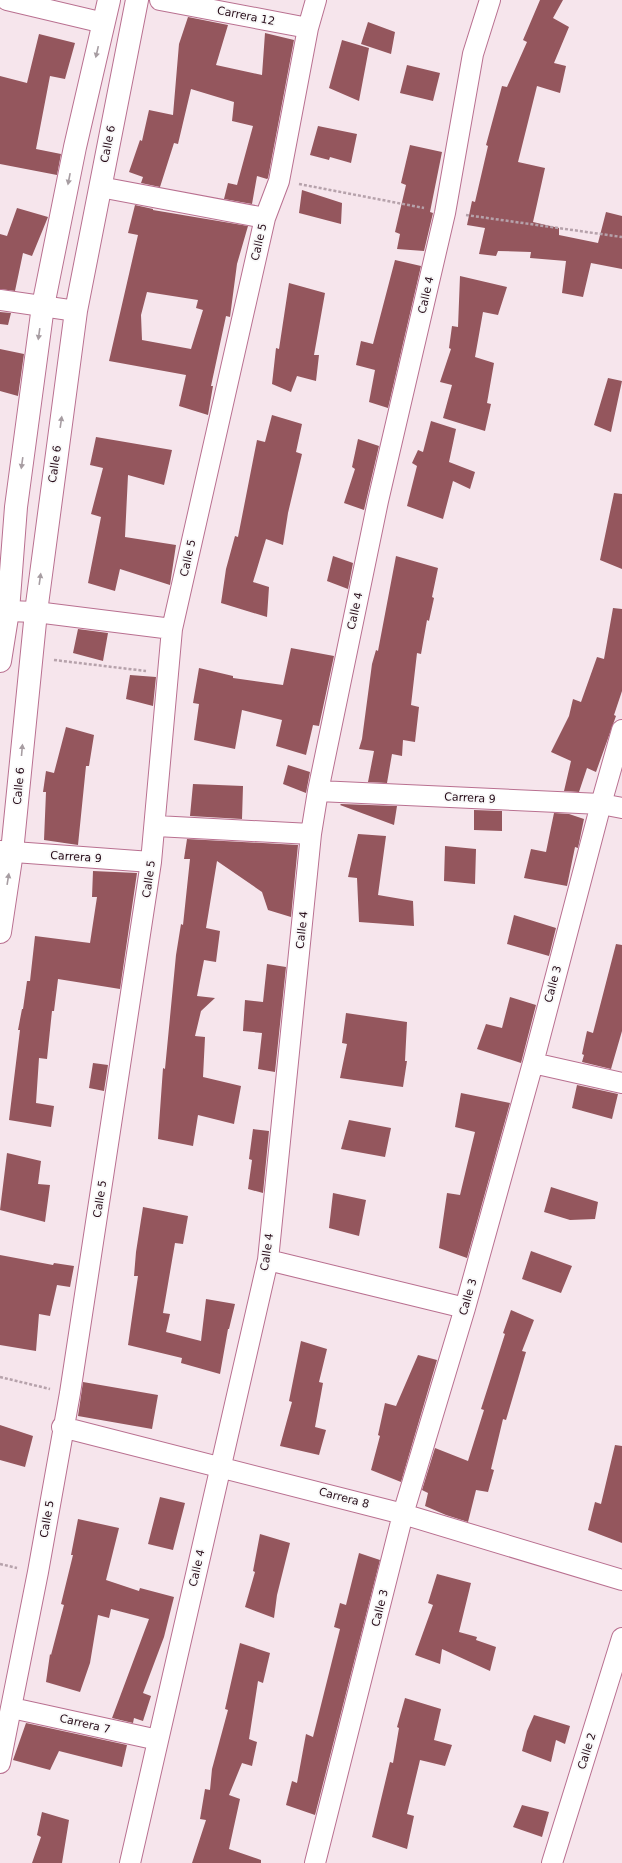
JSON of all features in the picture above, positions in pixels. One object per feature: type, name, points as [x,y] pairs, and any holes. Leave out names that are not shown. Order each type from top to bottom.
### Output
[{"type":"street","points":[[7,0],[104,23]]},
{"type":"street","points":[[0,661],[8,611],[16,507],[43,306],[75,147],[108,0]]},
{"type":"street","name":"Calle 6","points":[[0,932],[6,852],[76,310],[137,0]]},
{"type":"street","name":"Carrera 12","points":[[160,0],[308,28]]},
{"type":"street","name":"Calle 5","points":[[0,1763],[38,1572],[62,1427],[70,1394],[152,862],[172,629],[265,218],[279,180],[284,159],[308,28],[316,0]]},
{"type":"street","name":"Calle 4","points":[[130,1863],[268,1260],[312,834],[318,791],[378,501],[445,212],[473,54],[490,0]]},
{"type":"street","points":[[100,187],[265,218]]},
{"type":"street","points":[[0,300],[76,310]]},
{"type":"street","points":[[8,611],[36,612],[172,629]]},
{"type":"street","name":"Calle 3","points":[[315,1863],[404,1514],[465,1308],[533,1063],[600,804],[622,730]]},
{"type":"street","name":"Carrera 9","points":[[318,791],[600,804],[622,808]]},
{"type":"street","points":[[156,826],[312,834]]},
{"type":"street","name":"Carrera 9","points":[[6,852],[152,862]]},
{"type":"street","points":[[533,1063],[622,1083]]},
{"type":"street","points":[[268,1260],[465,1308]]},
{"type":"street","name":"Carrera 8","points":[[62,1427],[404,1514],[622,1580]]},
{"type":"street","name":"Calle 2","points":[[552,1863],[622,1638]]},
{"type":"street","name":"Carrera 7","points":[[12,1708],[158,1740]]},
{"type":"path","points":[[30,657],[169,674]]},
{"type":"path","points":[[0,1377],[70,1394]]},
{"type":"building","points":[[540,0],[563,0],[553,18],[569,27],[554,63],[566,66],[560,93],[537,86],[518,162],[545,168],[533,222],[559,228],[559,235],[598,243],[606,212],[622,216],[622,269],[591,263],[583,297],[562,293],[566,261],[530,258],[531,252],[498,251],[496,256],[479,254],[485,228],[467,225],[472,201],[475,202],[488,146],[486,145],[502,86],[507,87],[527,42],[523,40]]},
{"type":"building","points":[[188,17],[228,25],[216,65],[262,75],[265,33],[294,40],[268,178],[257,176],[252,204],[224,199],[228,183],[237,185],[253,126],[232,121],[234,102],[191,89],[178,144],[174,143],[160,187],[141,183],[143,177],[129,172],[140,140],[142,141],[149,110],[173,115],[179,44]]},
{"type":"building","points":[[368,22],[395,32],[391,54],[361,44]]},
{"type":"building","points":[[39,34],[75,43],[65,79],[50,76],[36,149],[61,154],[57,175],[0,164],[0,76],[27,83]]},
{"type":"building","points":[[342,40],[369,48],[359,101],[329,88]]},
{"type":"building","points":[[407,65],[440,73],[433,101],[400,93]]},
{"type":"building","points":[[318,126],[357,134],[351,163],[330,157],[329,160],[310,155]]},
{"type":"building","points":[[410,145],[442,152],[430,212],[433,213],[424,251],[397,249],[400,234],[395,232],[406,185],[401,183]]},
{"type":"building","points":[[302,190],[342,203],[341,224],[299,213]]},
{"type":"building","points":[[135,205],[153,210],[248,226],[237,264],[230,317],[226,316],[211,386],[213,386],[208,415],[179,406],[186,375],[109,361],[138,235],[128,233]],"holes":[[[147,292],[198,300],[196,308],[203,310],[191,349],[142,340],[141,315]]]},
{"type":"building","points":[[17,208],[48,217],[32,256],[23,253],[15,291],[0,289],[0,234],[7,236]]},
{"type":"building","points":[[395,260],[421,266],[388,408],[369,402],[375,370],[356,365],[361,341],[373,344]]},
{"type":"building","points":[[460,276],[507,287],[498,315],[483,312],[475,357],[494,363],[487,403],[491,404],[485,431],[443,418],[452,385],[440,382],[451,349],[449,348],[452,326],[458,327]]},
{"type":"building","points":[[289,283],[325,293],[314,355],[319,355],[316,381],[297,376],[291,392],[272,384],[276,348],[279,349]]},
{"type":"building","points":[[0,312],[11,313],[8,325],[0,324]]},
{"type":"building","points":[[0,349],[24,354],[18,396],[0,391]]},
{"type":"building","points":[[608,378],[622,381],[611,432],[594,425]]},
{"type":"building","points":[[272,415],[302,424],[296,452],[302,454],[288,513],[283,545],[266,539],[253,582],[269,587],[267,617],[221,603],[226,569],[235,536],[238,537],[257,440],[265,442]]},
{"type":"building","points":[[431,421],[456,429],[449,462],[475,472],[470,489],[453,481],[443,519],[407,506],[417,466],[412,463],[418,450],[423,452]]},
{"type":"building","points":[[96,437],[172,450],[164,485],[128,475],[125,537],[176,545],[170,585],[120,569],[115,591],[88,583],[101,517],[91,514],[103,468],[90,465]]},
{"type":"building","points":[[358,439],[379,446],[364,510],[344,503],[355,469],[352,467]]},
{"type":"building","points":[[614,493],[622,494],[622,569],[600,560]]},
{"type":"building","points":[[333,556],[353,563],[348,589],[327,581]]},
{"type":"building","points":[[396,556],[438,568],[432,597],[434,598],[429,621],[427,620],[421,654],[417,653],[411,705],[419,707],[415,742],[403,740],[402,756],[392,754],[387,783],[368,782],[374,751],[359,749],[362,739],[372,664],[376,650],[378,651]]},
{"type":"building","points":[[613,608],[622,609],[622,691],[614,715],[616,716],[596,772],[587,768],[579,792],[564,791],[571,761],[551,752],[569,716],[573,699],[581,702],[597,657],[604,659]]},
{"type":"building","points":[[78,629],[108,633],[103,661],[73,653]]},
{"type":"building","points":[[291,648],[334,656],[319,726],[313,725],[306,755],[276,746],[282,720],[242,710],[235,749],[194,740],[199,704],[193,703],[199,668],[233,676],[233,678],[283,685]]},
{"type":"building","points":[[130,675],[156,677],[153,706],[126,699]]},
{"type":"building","points":[[66,727],[94,735],[89,766],[86,766],[78,845],[44,840],[46,792],[43,792],[46,771],[54,773]]},
{"type":"building","points":[[288,765],[310,772],[306,793],[283,784]]},
{"type":"building","points":[[193,784],[243,786],[242,819],[190,816]]},
{"type":"building","points":[[340,805],[397,806],[394,825]]},
{"type":"building","points":[[474,810],[502,811],[502,831],[474,830]]},
{"type":"building","points":[[554,813],[569,814],[584,819],[578,848],[575,847],[567,886],[524,878],[531,849],[546,852]]},
{"type":"building","points":[[358,834],[386,836],[378,895],[413,901],[414,926],[359,922],[357,878],[348,877]]},
{"type":"building","points":[[187,839],[298,845],[291,917],[268,910],[262,892],[217,861],[206,928],[220,931],[216,962],[204,960],[197,996],[215,998],[201,1011],[195,1036],[205,1037],[203,1077],[241,1086],[234,1124],[198,1115],[193,1146],[158,1139],[163,1068],[165,1069],[176,955],[181,924],[183,925],[190,859],[184,859]]},
{"type":"building","points":[[445,846],[476,849],[475,884],[444,881]]},
{"type":"building","points":[[93,871],[137,873],[120,989],[58,979],[54,1011],[52,1011],[47,1059],[39,1058],[36,1103],[54,1106],[51,1127],[9,1120],[20,1030],[18,1030],[27,981],[30,981],[35,936],[90,943],[97,897],[92,897]]},
{"type":"building","points":[[514,915],[556,928],[549,956],[507,944]]},
{"type":"building","points":[[616,944],[622,945],[622,1031],[611,1069],[582,1062],[584,1055],[582,1054],[587,1031],[593,1033]]},
{"type":"building","points":[[267,964],[286,967],[275,1072],[258,1069],[262,1033],[243,1031],[245,1000],[263,1002]]},
{"type":"building","points":[[510,997],[536,1005],[521,1063],[477,1049],[486,1024],[502,1028]]},
{"type":"building","points":[[346,1013],[407,1022],[405,1061],[407,1061],[403,1087],[340,1078],[347,1044],[342,1043]]},
{"type":"building","points":[[93,1063],[108,1065],[104,1091],[89,1088]]},
{"type":"building","points":[[577,1085],[618,1094],[612,1119],[572,1108]]},
{"type":"building","points":[[461,1093],[510,1103],[467,1258],[439,1248],[447,1193],[460,1195],[475,1132],[455,1127]]},
{"type":"building","points":[[349,1120],[391,1128],[385,1157],[341,1149]]},
{"type":"building","points":[[253,1129],[269,1131],[263,1193],[248,1189],[252,1160],[249,1159]]},
{"type":"building","points":[[7,1153],[41,1161],[38,1184],[50,1185],[45,1222],[0,1210]]},
{"type":"building","points":[[551,1187],[598,1202],[595,1219],[570,1220],[544,1212]]},
{"type":"building","points":[[333,1193],[366,1200],[359,1236],[329,1228]]},
{"type":"building","points":[[143,1207],[188,1216],[183,1244],[175,1243],[163,1313],[170,1314],[166,1332],[201,1341],[206,1299],[235,1304],[228,1329],[220,1374],[181,1363],[182,1358],[128,1345],[138,1276],[134,1276]]},
{"type":"building","points":[[531,1251],[572,1266],[561,1293],[522,1279]]},
{"type":"building","points":[[0,1255],[53,1265],[54,1263],[74,1266],[70,1287],[57,1285],[50,1316],[39,1314],[36,1351],[0,1345]]},
{"type":"building","points":[[511,1310],[534,1320],[522,1351],[526,1352],[506,1420],[503,1419],[491,1469],[494,1470],[488,1492],[476,1490],[468,1522],[425,1506],[428,1493],[422,1490],[435,1448],[468,1461],[484,1410],[481,1409],[505,1334],[503,1333]]},
{"type":"building","points":[[301,1341],[327,1349],[319,1382],[323,1383],[315,1427],[326,1430],[319,1455],[280,1446],[292,1402],[289,1401]]},
{"type":"building","points":[[418,1355],[437,1360],[401,1482],[371,1470],[380,1436],[378,1435],[385,1403],[396,1406]]},
{"type":"building","points":[[83,1382],[158,1395],[152,1429],[78,1416]]},
{"type":"building","points":[[0,1425],[33,1436],[25,1467],[0,1460]]},
{"type":"building","points":[[615,1445],[622,1446],[622,1543],[588,1530],[595,1502],[601,1504]]},
{"type":"building","points":[[160,1497],[185,1503],[173,1550],[148,1544]]},
{"type":"building","points":[[78,1519],[119,1528],[106,1580],[139,1591],[140,1588],[174,1597],[164,1637],[143,1693],[151,1696],[143,1721],[134,1718],[133,1723],[112,1718],[149,1619],[111,1609],[109,1618],[98,1615],[90,1663],[80,1692],[46,1682],[50,1654],[51,1655],[64,1605],[61,1604],[73,1555],[71,1555]]},
{"type":"building","points":[[260,1534],[290,1543],[277,1595],[274,1618],[245,1607],[255,1572],[253,1571]]},
{"type":"building","points":[[359,1553],[380,1560],[315,1815],[286,1805],[292,1781],[297,1783],[306,1734],[313,1737],[340,1629],[334,1627],[340,1603],[346,1605]]},
{"type":"building","points":[[437,1574],[471,1583],[459,1632],[477,1637],[476,1640],[496,1647],[490,1671],[442,1649],[440,1664],[415,1655],[433,1605],[428,1603]]},
{"type":"building","points":[[240,1643],[270,1653],[263,1683],[258,1681],[249,1739],[257,1742],[252,1766],[242,1763],[229,1795],[240,1799],[229,1849],[261,1860],[261,1863],[192,1863],[206,1820],[200,1819],[205,1789],[210,1790],[212,1769],[228,1710],[225,1709]]},
{"type":"building","points":[[405,1698],[441,1709],[434,1740],[452,1745],[445,1766],[420,1760],[407,1814],[414,1816],[407,1849],[372,1837],[390,1762],[393,1763],[399,1728],[397,1727]]},
{"type":"building","points":[[534,1715],[570,1726],[565,1744],[556,1740],[551,1762],[522,1751],[527,1731]]},
{"type":"building","points":[[26,1723],[127,1745],[122,1767],[59,1751],[50,1770],[13,1760]]},
{"type":"building","points":[[522,1805],[549,1812],[542,1837],[513,1827]]},
{"type":"building","points":[[42,1812],[69,1820],[62,1863],[32,1863],[41,1837],[37,1835]]}]
